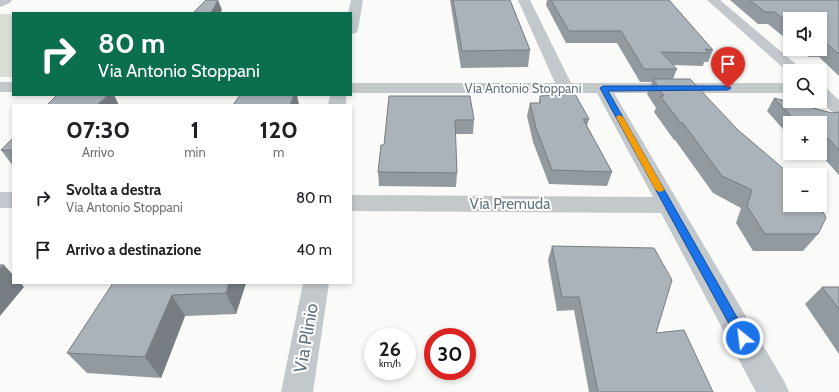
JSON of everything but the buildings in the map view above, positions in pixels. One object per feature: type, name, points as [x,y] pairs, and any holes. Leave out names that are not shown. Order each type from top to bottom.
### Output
[{"type":"street","points":[[0,3],[6,0]]},
{"type":"street","points":[[352,25],[357,0]]},
{"type":"street","points":[[524,0],[565,88]]},
{"type":"street","points":[[713,0],[788,64]]},
{"type":"street","points":[[0,87],[12,87]]},
{"type":"street","points":[[827,88],[839,87]]},
{"type":"street","name":"Via Antonio Stoppani","points":[[352,88],[783,88]]},
{"type":"street","points":[[603,88],[773,392]]},
{"type":"street","points":[[827,98],[839,109]]},
{"type":"street","points":[[0,200],[12,200]]},
{"type":"street","name":"Via Premuda","points":[[352,203],[668,205]]},
{"type":"street","name":"Via Plinio","points":[[297,392],[316,284]]},
{"type":"shaded area","points":[[0,14],[12,14],[12,77],[0,77]]},
{"type":"slow traffic","points":[[619,117],[659,189]]},
{"type":"route","points":[[728,88],[603,88],[743,338]]}]
